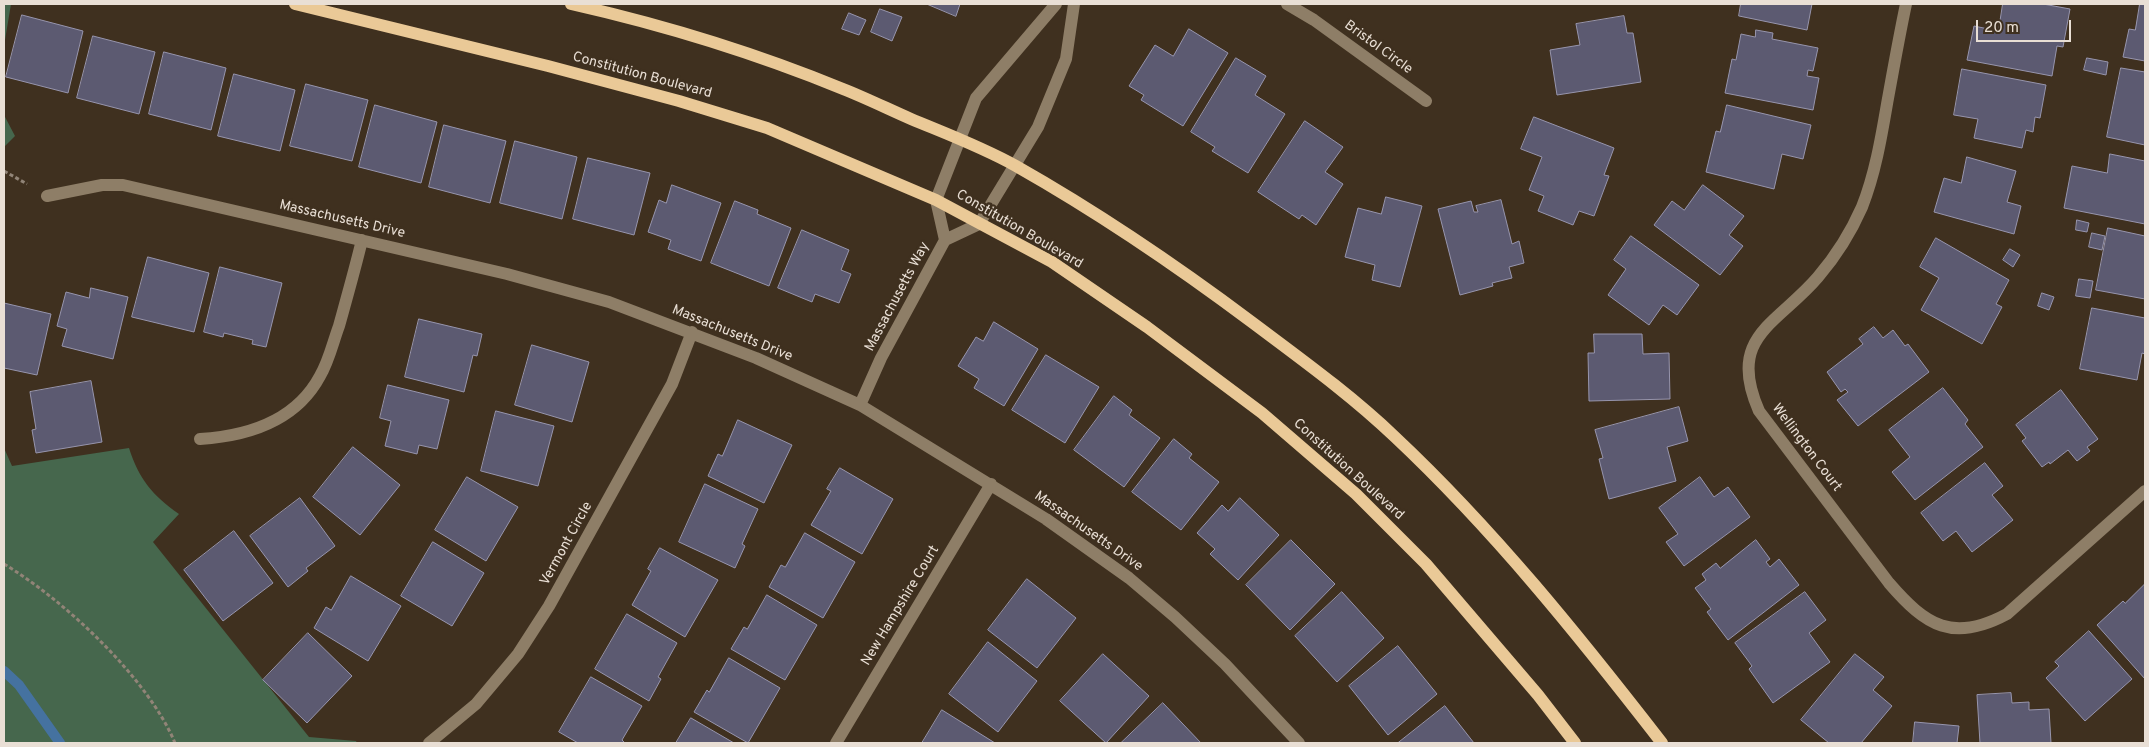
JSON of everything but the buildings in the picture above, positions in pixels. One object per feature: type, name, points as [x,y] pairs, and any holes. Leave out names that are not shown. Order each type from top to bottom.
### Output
[{"type":"main road","name":"Constitution Boulevard","points":[[295,4],[548,66],[767,128],[936,200],[1052,262],[1147,327],[1262,413],[1348,488],[1426,564],[1538,695],[1575,743]]},
{"type":"main road","points":[[572,4],[634,18],[734,49],[842,88],[912,120],[960,138],[1014,166],[1106,219],[1200,284],[1313,368],[1394,435],[1473,514],[1545,596],[1662,743]]},
{"type":"street","points":[[936,200],[981,90],[1056,4]]},
{"type":"street","points":[[944,240],[979,224],[1038,127],[1066,59],[1074,4]]},
{"type":"street","name":"Bristol Circle","points":[[1288,4],[1314,20],[1426,101]]},
{"type":"street","name":"Wellington Court","points":[[1906,4],[1879,150],[1862,207],[1849,233],[1818,278],[1760,332],[1753,344],[1749,358],[1749,375],[1751,393],[1759,411],[1889,583],[1907,604],[1924,617],[1939,625],[1955,629],[1973,629],[1990,624],[2007,614],[2145,491]]},
{"type":"street","name":"Massachusetts Drive","points":[[48,196],[102,185],[123,185],[507,274],[609,302],[692,332],[756,358],[860,405],[991,484],[1079,542],[1162,606],[1225,664],[1299,743]]},
{"type":"street","name":"Massachusetts Way","points":[[860,405],[882,358],[944,240],[936,200]]},
{"type":"street","points":[[200,439],[226,437],[264,427],[296,408],[310,392],[321,375],[332,347],[362,240]]},
{"type":"street","name":"Vermont Circle","points":[[429,743],[476,704],[518,654],[550,606],[672,384],[692,332]]},
{"type":"street","name":"New Hampshire Court","points":[[836,743],[991,484]]},
{"type":"path","points":[[4,564],[66,609],[112,654],[148,697],[175,743]]},
{"type":"green space","points":[[4,4],[11,4],[4,46]]},
{"type":"green space","points":[[4,115],[15,136],[4,147]]},
{"type":"green space","points":[[4,448],[12,466],[129,448],[137,469],[148,486],[161,500],[179,514],[153,542],[309,737],[356,741],[357,743],[4,743]]},
{"type":"waterway","points":[[4,671],[19,685],[60,743]]}]
